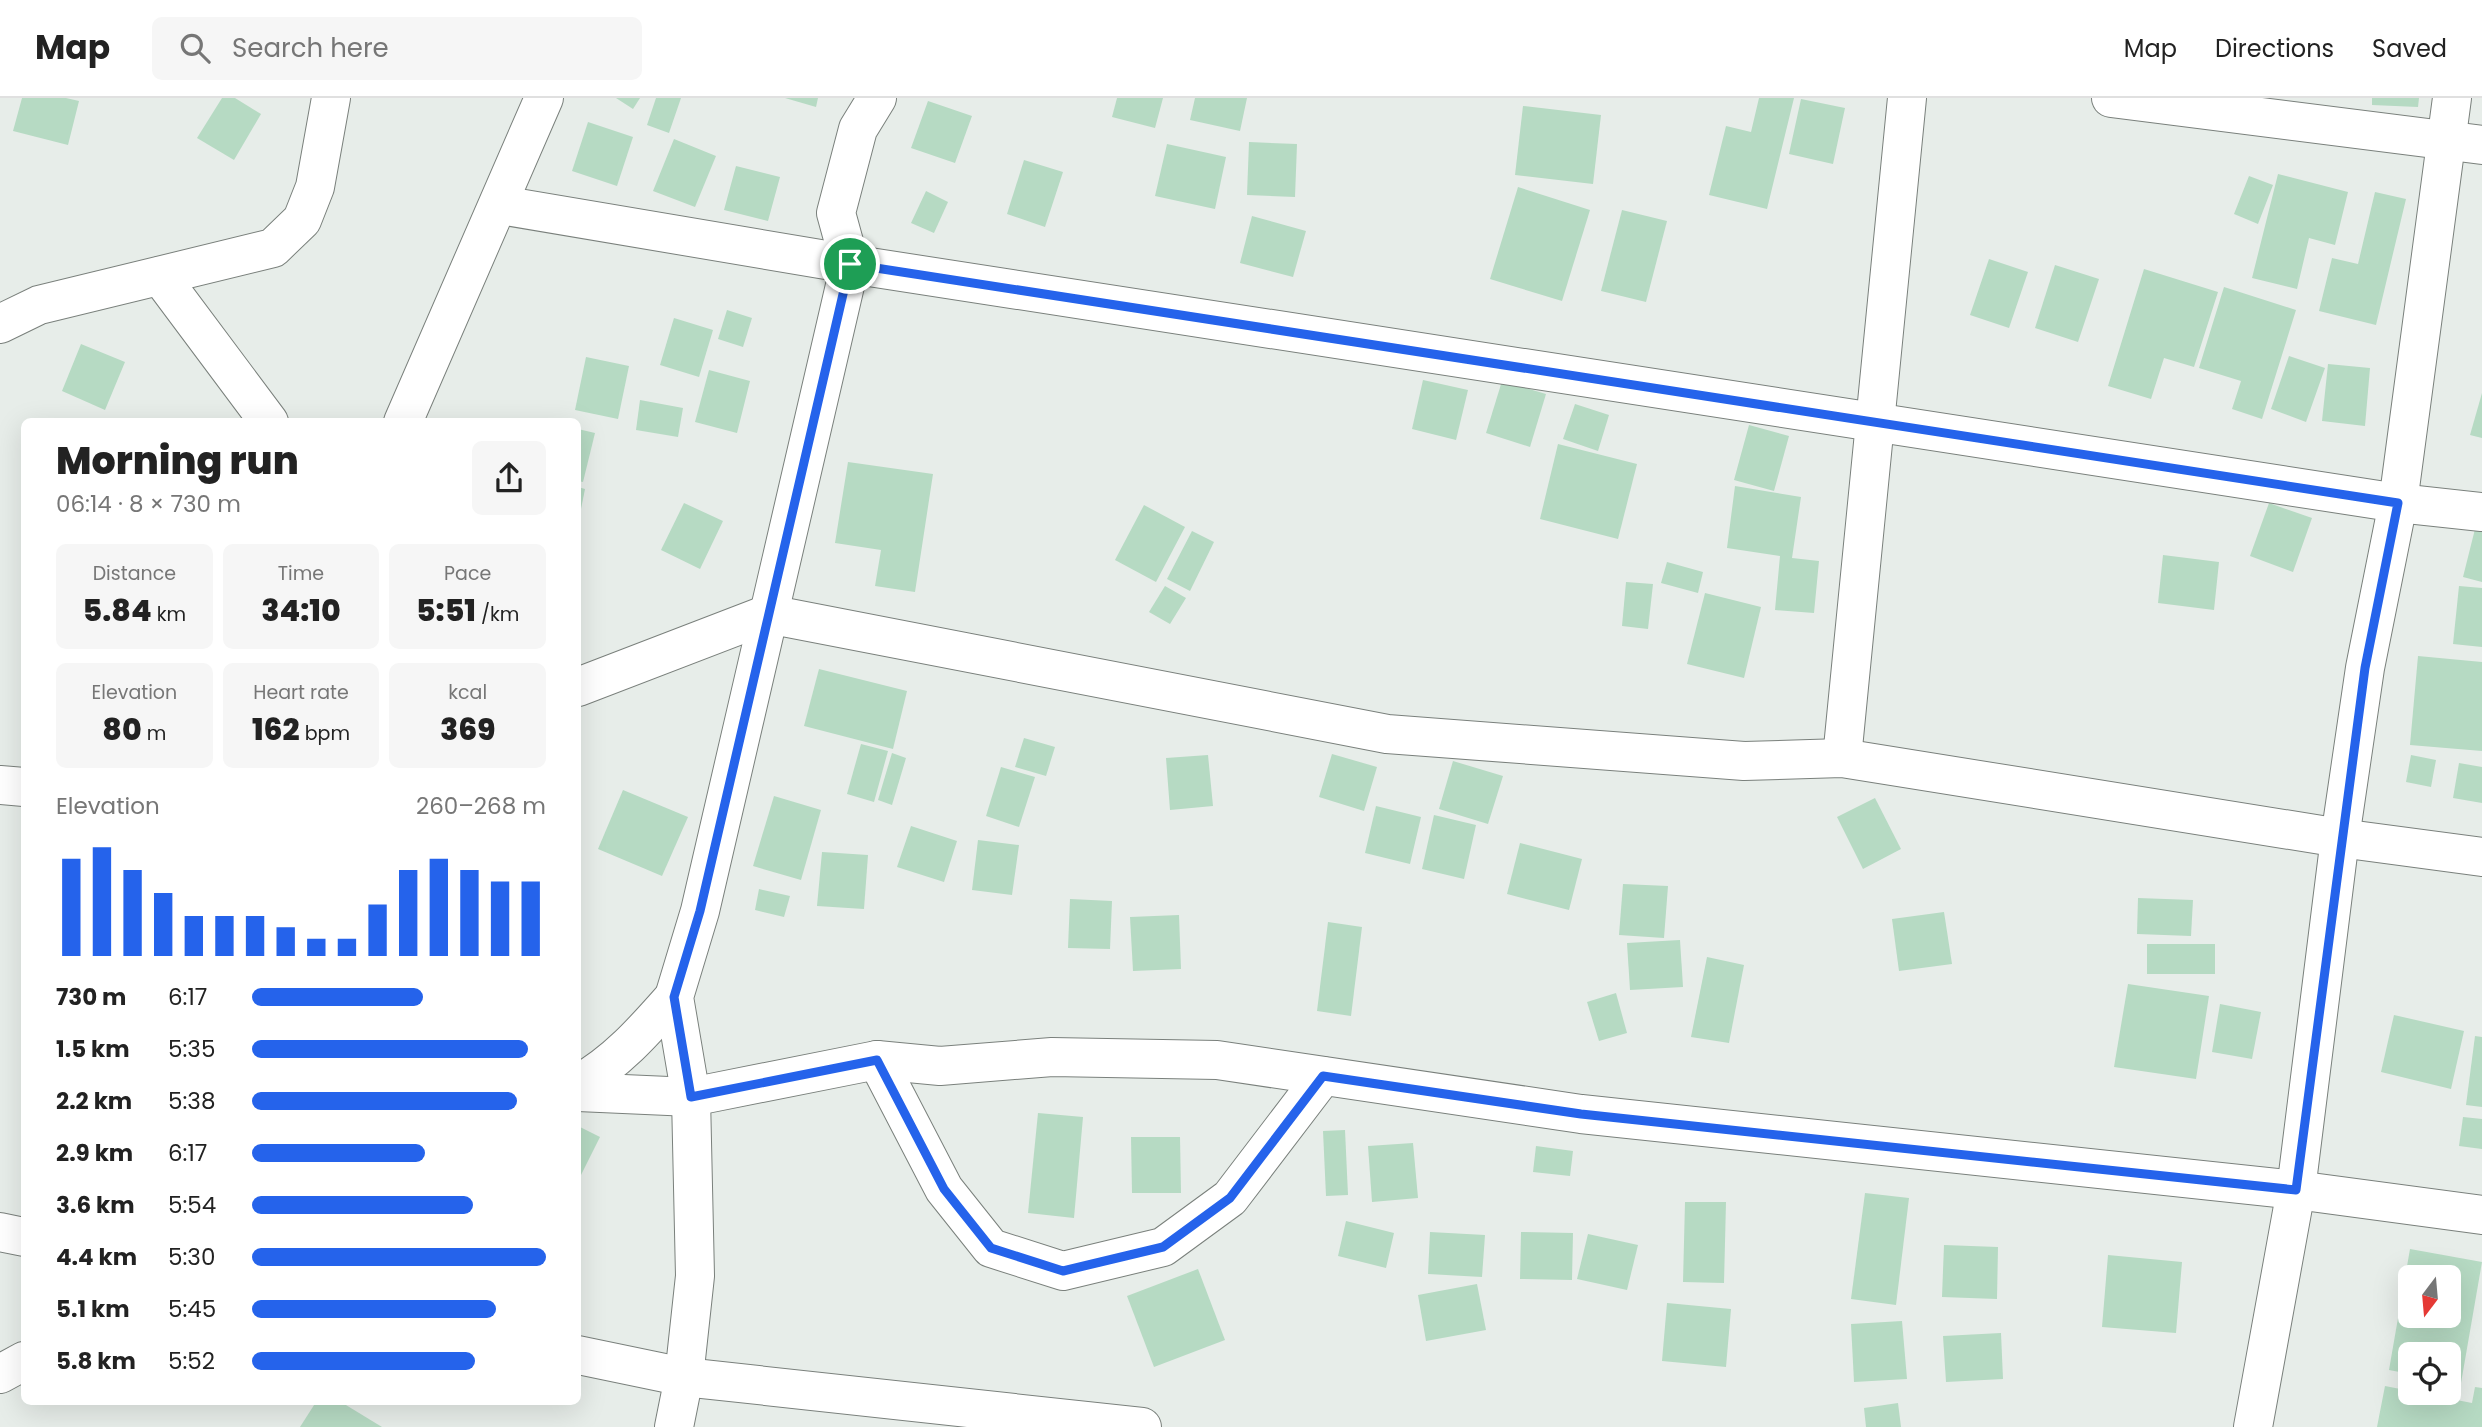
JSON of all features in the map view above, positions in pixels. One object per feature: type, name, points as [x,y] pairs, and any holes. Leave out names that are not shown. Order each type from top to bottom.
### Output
[{"type":"street","points":[[0,324],[40,305],[273,248],[302,220],[315,187],[331,98]]},
{"type":"street","points":[[404,418],[500,205],[544,98]]},
{"type":"street","points":[[581,1082],[604,1069],[629,1047],[674,997],[700,911],[850,264],[836,213],[858,129],[877,98]]},
{"type":"street","points":[[1842,758],[1907,98]]},
{"type":"street","points":[[2111,98],[2465,143]]},
{"type":"street","points":[[2253,1427],[2296,1190],[2340,838],[2365,668],[2465,143],[2452,98]]},
{"type":"street","points":[[500,205],[850,264],[2398,503],[2482,512]]},
{"type":"street","points":[[160,276],[266,418]]},
{"type":"street","points":[[581,686],[768,614],[1387,734],[1744,761],[1842,758],[2340,838],[2482,857]]},
{"type":"street","points":[[0,785],[21,787]]},
{"type":"street","points":[[674,997],[691,1097],[695,1276],[684,1377],[674,1427]]},
{"type":"street","points":[[581,1092],[691,1097],[877,1060],[940,1066],[1052,1057],[1217,1060],[1581,1114],[2296,1190],[2482,1214]]},
{"type":"street","points":[[877,1060],[944,1189],[991,1248],[1063,1271],[1163,1247],[1230,1198],[1323,1076]]},
{"type":"street","points":[[0,1232],[21,1236]]},
{"type":"street","points":[[581,1356],[684,1377],[1142,1427]]},
{"type":"street","points":[[0,1374],[21,1363]]},
{"type":"building","points":[[22,98],[66,98],[79,101],[68,145],[13,131]]},
{"type":"building","points":[[222,98],[235,98],[261,114],[234,160],[197,138]]},
{"type":"building","points":[[616,98],[640,98],[633,109]]},
{"type":"building","points":[[656,98],[681,98],[669,133],[647,125]]},
{"type":"building","points":[[785,98],[818,98],[816,107]]},
{"type":"building","points":[[1117,98],[1163,98],[1155,128],[1112,117]]},
{"type":"building","points":[[1195,98],[1247,98],[1240,131],[1190,120]]},
{"type":"building","points":[[1759,98],[1794,98],[1767,209],[1709,195],[1726,126],[1751,132]]},
{"type":"building","points":[[2372,98],[2419,98],[2418,107],[2372,105]]},
{"type":"building","points":[[1801,99],[1845,108],[1833,164],[1789,154]]},
{"type":"building","points":[[928,101],[972,116],[955,163],[911,148]]},
{"type":"building","points":[[1523,106],[1601,115],[1593,184],[1515,175]]},
{"type":"building","points":[[588,122],[633,137],[617,186],[572,171]]},
{"type":"building","points":[[674,139],[716,156],[695,207],[653,191]]},
{"type":"building","points":[[1249,142],[1297,144],[1295,197],[1247,195]]},
{"type":"building","points":[[1167,144],[1226,157],[1215,209],[1155,196]]},
{"type":"building","points":[[1024,160],[1063,172],[1045,227],[1007,214]]},
{"type":"building","points":[[736,166],[780,177],[768,221],[724,210]]},
{"type":"building","points":[[2278,174],[2348,192],[2335,245],[2309,238],[2297,289],[2252,278]]},
{"type":"building","points":[[2249,176],[2273,185],[2258,224],[2234,214]]},
{"type":"building","points":[[1518,187],[1590,210],[1562,301],[1490,279]]},
{"type":"building","points":[[926,191],[948,202],[934,233],[911,223]]},
{"type":"building","points":[[2375,192],[2406,199],[2376,325],[2319,311],[2332,258],[2358,264]]},
{"type":"building","points":[[1622,210],[1667,221],[1646,302],[1601,291]]},
{"type":"building","points":[[1252,216],[1306,231],[1293,277],[1240,263]]},
{"type":"building","points":[[1989,259],[2028,272],[2009,328],[1970,315]]},
{"type":"building","points":[[2055,265],[2099,279],[2078,342],[2035,328]]},
{"type":"building","points":[[2144,269],[2218,292],[2194,367],[2164,358],[2151,399],[2108,386]]},
{"type":"building","points":[[2224,287],[2296,310],[2262,419],[2232,409],[2241,381],[2199,368]]},
{"type":"building","points":[[727,310],[752,318],[743,347],[718,339]]},
{"type":"building","points":[[674,318],[713,330],[699,377],[660,365]]},
{"type":"building","points":[[81,344],[125,362],[105,410],[62,391]]},
{"type":"building","points":[[2289,356],[2325,368],[2306,422],[2271,409]]},
{"type":"building","points":[[586,357],[629,366],[618,419],[575,410]]},
{"type":"building","points":[[2328,364],[2370,368],[2365,426],[2322,421]]},
{"type":"building","points":[[709,370],[750,381],[737,433],[695,422]]},
{"type":"building","points":[[1423,380],[1468,390],[1456,440],[1412,429]]},
{"type":"building","points":[[1502,381],[1546,394],[1530,447],[1486,433]]},
{"type":"building","points":[[2482,393],[2482,438],[2470,435]]},
{"type":"building","points":[[640,400],[683,408],[678,437],[636,430]]},
{"type":"building","points":[[1575,404],[1609,415],[1598,451],[1563,439]]},
{"type":"building","points":[[1749,425],[1789,436],[1774,491],[1734,480]]},
{"type":"building","points":[[581,430],[595,433],[581,482]]},
{"type":"building","points":[[1558,444],[1637,464],[1618,539],[1540,519]]},
{"type":"building","points":[[848,462],[933,474],[915,592],[875,586],[881,550],[835,543]]},
{"type":"building","points":[[1735,486],[1801,497],[1792,558],[1819,561],[1814,613],[1775,610],[1780,556],[1727,548]]},
{"type":"building","points":[[581,488],[585,489],[581,509]]},
{"type":"building","points":[[684,503],[723,521],[700,569],[661,550]]},
{"type":"building","points":[[2269,503],[2312,518],[2293,572],[2250,556]]},
{"type":"building","points":[[1144,505],[1185,527],[1156,582],[1115,560]]},
{"type":"building","points":[[2476,525],[2482,526],[2482,582],[2463,577]]},
{"type":"building","points":[[1192,531],[1214,542],[1190,591],[1167,579]]},
{"type":"building","points":[[2163,555],[2219,562],[2214,610],[2158,603]]},
{"type":"building","points":[[1667,562],[1703,572],[1698,593],[1661,583]]},
{"type":"building","points":[[1626,582],[1653,584],[1648,629],[1622,626]]},
{"type":"building","points":[[1165,586],[1186,598],[1170,624],[1149,612]]},
{"type":"building","points":[[2459,586],[2482,588],[2482,647],[2453,644]]},
{"type":"building","points":[[1705,593],[1761,607],[1744,678],[1687,664]]},
{"type":"building","points":[[2418,656],[2482,662],[2482,751],[2410,745]]},
{"type":"building","points":[[819,669],[907,691],[893,749],[804,726]]},
{"type":"building","points":[[1024,738],[1055,747],[1046,776],[1015,767]]},
{"type":"building","points":[[861,744],[888,751],[874,802],[847,794]]},
{"type":"building","points":[[892,753],[906,758],[892,805],[878,800]]},
{"type":"building","points":[[1332,754],[1377,767],[1364,811],[1319,797]]},
{"type":"building","points":[[1208,755],[1213,806],[1170,810],[1166,758]]},
{"type":"building","points":[[2411,755],[2436,760],[2431,787],[2406,782]]},
{"type":"building","points":[[1453,761],[1503,776],[1488,824],[1439,809]]},
{"type":"building","points":[[2459,763],[2482,767],[2482,803],[2453,798]]},
{"type":"building","points":[[1001,767],[1035,777],[1019,827],[986,816]]},
{"type":"building","points":[[623,790],[688,817],[662,876],[598,849]]},
{"type":"building","points":[[774,796],[821,810],[801,880],[753,866]]},
{"type":"building","points":[[1875,798],[1901,849],[1863,869],[1837,817]]},
{"type":"building","points":[[1376,806],[1421,817],[1410,864],[1365,853]]},
{"type":"building","points":[[1434,815],[1476,825],[1464,879],[1422,869]]},
{"type":"building","points":[[911,826],[957,841],[944,882],[897,867]]},
{"type":"building","points":[[978,840],[1019,845],[1012,895],[972,890]]},
{"type":"building","points":[[1520,843],[1582,859],[1569,910],[1507,894]]},
{"type":"building","points":[[822,852],[868,855],[864,909],[817,906]]},
{"type":"building","points":[[1623,884],[1668,886],[1664,938],[1619,935]]},
{"type":"building","points":[[759,889],[790,896],[784,917],[755,910]]},
{"type":"building","points":[[2138,898],[2193,900],[2191,936],[2137,934]]},
{"type":"building","points":[[1070,899],[1112,901],[1110,949],[1068,948]]},
{"type":"building","points":[[1944,912],[1952,964],[1899,971],[1892,919]]},
{"type":"building","points":[[1179,915],[1181,969],[1133,971],[1130,917]]},
{"type":"building","points":[[1328,922],[1362,927],[1351,1016],[1317,1011]]},
{"type":"building","points":[[1680,940],[1683,987],[1630,990],[1627,943]]},
{"type":"building","points":[[2147,944],[2215,944],[2215,974],[2147,974]]},
{"type":"building","points":[[1707,957],[1744,965],[1729,1043],[1691,1037]]},
{"type":"building","points":[[2128,984],[2209,996],[2196,1079],[2114,1067]]},
{"type":"building","points":[[1616,993],[1627,1033],[1599,1041],[1587,1002]]},
{"type":"building","points":[[2220,1004],[2261,1012],[2252,1059],[2212,1052]]},
{"type":"building","points":[[2394,1015],[2464,1031],[2451,1089],[2381,1072]]},
{"type":"building","points":[[2475,1036],[2482,1037],[2482,1107],[2466,1105]]},
{"type":"building","points":[[1038,1113],[1083,1117],[1074,1218],[1028,1213]]},
{"type":"building","points":[[2463,1117],[2482,1119],[2482,1149],[2459,1146]]},
{"type":"building","points":[[581,1128],[600,1137],[581,1175]]},
{"type":"building","points":[[1345,1130],[1348,1195],[1326,1196],[1323,1131]]},
{"type":"building","points":[[1131,1137],[1180,1137],[1181,1193],[1132,1193]]},
{"type":"building","points":[[1413,1143],[1418,1198],[1372,1202],[1368,1146]]},
{"type":"building","points":[[1536,1146],[1573,1151],[1570,1176],[1533,1172]]},
{"type":"building","points":[[1865,1193],[1909,1198],[1896,1305],[1851,1299]]},
{"type":"building","points":[[1685,1202],[1726,1202],[1724,1283],[1683,1282]]},
{"type":"building","points":[[1346,1221],[1394,1233],[1386,1268],[1338,1256]]},
{"type":"building","points":[[1430,1232],[1485,1235],[1482,1277],[1428,1274]]},
{"type":"building","points":[[1521,1232],[1573,1233],[1572,1280],[1520,1279]]},
{"type":"building","points":[[1588,1234],[1638,1245],[1627,1290],[1577,1279]]},
{"type":"building","points":[[1944,1245],[1998,1247],[1997,1299],[1942,1297]]},
{"type":"building","points":[[2410,1249],[2482,1262],[2461,1383],[2461,1342],[2398,1342],[2398,1372],[2389,1370],[2398,1318],[2398,1328],[2461,1328],[2461,1265],[2407,1265]]},
{"type":"building","points":[[2108,1255],[2182,1262],[2176,1333],[2102,1327]]},
{"type":"building","points":[[1198,1269],[1225,1340],[1154,1367],[1127,1296]]},
{"type":"building","points":[[1477,1284],[1486,1330],[1426,1341],[1418,1295]]},
{"type":"building","points":[[1667,1303],[1731,1309],[1726,1367],[1662,1361]]},
{"type":"building","points":[[1902,1321],[1907,1379],[1854,1382],[1851,1324]]},
{"type":"building","points":[[2001,1333],[2003,1379],[1946,1382],[1943,1336]]},
{"type":"building","points":[[2385,1386],[2398,1389],[2398,1405],[2461,1405],[2461,1401],[2472,1403],[2475,1387],[2482,1388],[2482,1427],[2377,1427]]},
{"type":"building","points":[[1898,1403],[1901,1427],[1866,1427],[1864,1408]]},
{"type":"building","points":[[314,1405],[346,1405],[382,1427],[300,1427]]},
{"type":"route","points":[[850,264],[2398,503],[2365,668],[2340,838],[2296,1190],[1581,1114],[1323,1076],[1230,1198],[1163,1247],[1063,1271],[991,1248],[944,1189],[877,1060],[691,1097],[674,997],[700,911],[850,264]]}]
